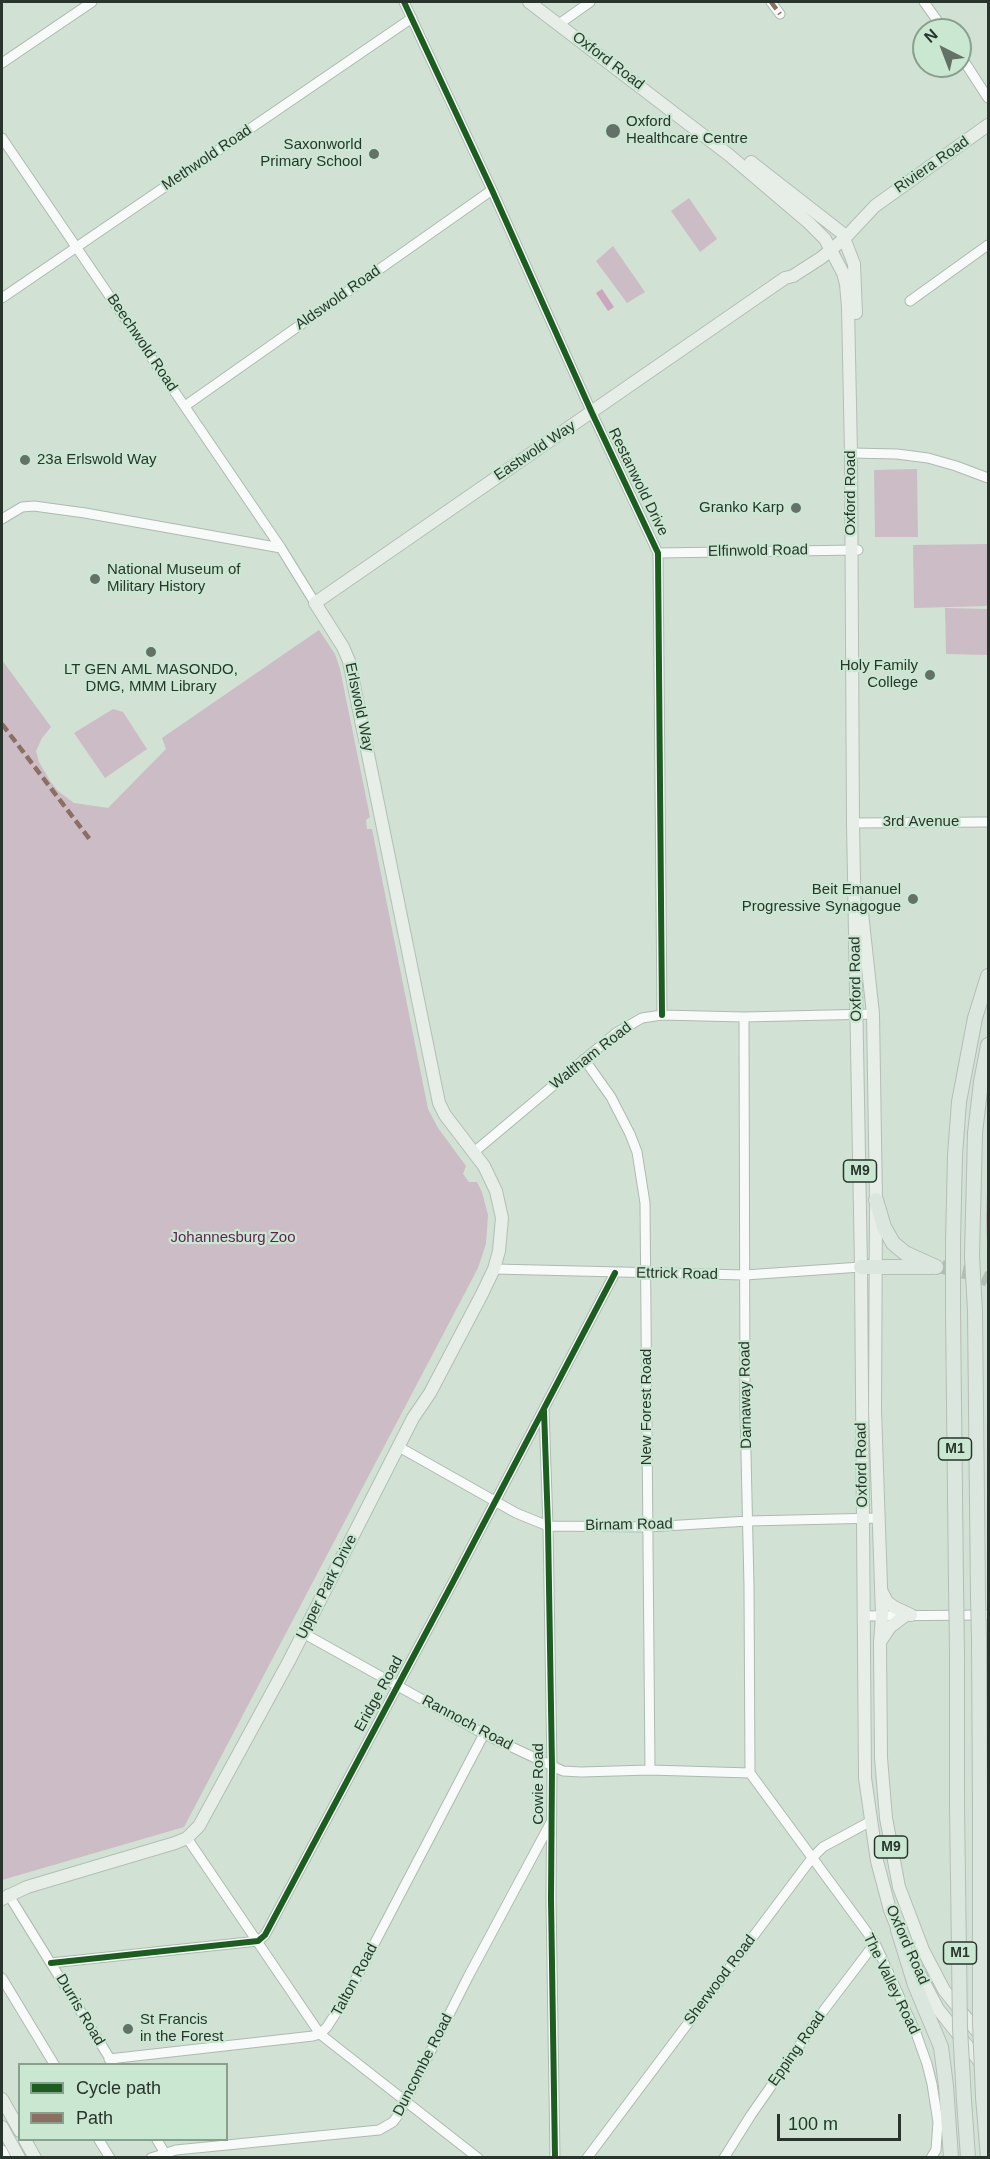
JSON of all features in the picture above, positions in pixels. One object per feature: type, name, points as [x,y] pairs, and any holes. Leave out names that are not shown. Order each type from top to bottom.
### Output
[{"type":"highway","name":"M1","points":[[968,2157],[960,2028],[952,1241],[959,1102],[975,1018],[988,976]]},
{"type":"highway","name":"M1","points":[[988,1045],[975,1133],[972,1256],[975,1311],[979,1639],[980,2023],[988,2157]]},
{"type":"highway","points":[[868,1267],[939,1267],[905,1253],[894,1243],[884,1227],[876,1200]]},
{"type":"highway","points":[[980,1786],[988,1725]]},
{"type":"highway","points":[[898,1930],[915,1984],[941,2047],[951,2157]]},
{"type":"main road","name":"Oxford Road","points":[[529,2],[562,22],[842,234],[852,256],[855,278],[857,1015],[879,1518],[882,1616],[880,1643],[881,1758],[886,1818],[899,1887],[914,1928],[939,1982],[988,2045]]},
{"type":"main road","name":"Oxford Road","points":[[540,2],[738,162],[809,223],[829,247],[843,273],[847,294],[854,452]]},
{"type":"main road","name":"Riviera Road","points":[[829,247],[859,214],[875,206],[988,124]]},
{"type":"main road","name":"Eastwold Way","points":[[315,603],[784,278],[793,276],[829,247]]},
{"type":"main road","name":"Erlswold Way","points":[[315,603],[346,651],[351,668],[439,1103],[445,1115],[474,1152]]},
{"type":"main road","name":"Oxford Road","points":[[857,823],[862,916],[873,1014],[876,1200],[868,1267],[863,1519],[866,1778],[871,1821],[885,1895],[898,1930],[931,1997],[988,2073]]},
{"type":"main road","name":"Upper Park Drive","points":[[187,1838],[199,1826],[220,1790],[413,1418],[430,1393],[494,1269],[502,1233],[501,1210],[491,1179],[474,1152]]},
{"type":"main road","points":[[880,1643],[890,1627],[908,1615],[888,1602],[881,1591]]},
{"type":"main road","points":[[5,1896],[187,1838]]},
{"type":"main road","points":[[2,2099],[18,2127]]},
{"type":"main road","points":[[2,2127],[19,2157]]},
{"type":"main road","points":[[26,2141],[35,2157]]},
{"type":"street","points":[[2,63],[92,2]]},
{"type":"street","name":"Restanwold Drive","points":[[404,2],[492,190],[591,413],[658,553],[662,1015]]},
{"type":"street","points":[[562,22],[591,2]]},
{"type":"street","points":[[771,2],[780,14]]},
{"type":"street","points":[[924,2],[935,18]]},
{"type":"street","name":"Methwold Road","points":[[2,298],[412,18]]},
{"type":"street","points":[[972,73],[988,98]]},
{"type":"street","name":"Beechwold Road","points":[[2,138],[281,548]]},
{"type":"street","name":"Aldswold Road","points":[[185,406],[492,190]]},
{"type":"street","points":[[910,300],[988,245]]},
{"type":"street","points":[[854,452],[928,458],[988,478]]},
{"type":"street","points":[[2,519],[22,507],[34,506],[281,548]]},
{"type":"street","name":"Erlswold Way","points":[[281,548],[315,603]]},
{"type":"street","name":"Elfinwold Road","points":[[658,553],[854,550]]},
{"type":"street","name":"3rd Avenue","points":[[857,823],[988,822]]},
{"type":"street","name":"Waltham Road","points":[[474,1152],[625,1026],[642,1018],[662,1015],[744,1017],[873,1014]]},
{"type":"street","name":"Darnaway Road","points":[[744,1017],[750,1773]]},
{"type":"street","name":"New Forest Road","points":[[584,1059],[611,1096],[630,1134],[637,1152],[645,1203],[650,1770]]},
{"type":"street","name":"Ettrick Road","points":[[494,1269],[745,1275],[868,1267]]},
{"type":"street","name":"Eridge Road","points":[[258,1941],[265,1935],[272,1922],[615,1273]]},
{"type":"street","name":"Cowie Road","points":[[544,1410],[552,1767],[555,2157]]},
{"type":"street","name":"Birnam Road","points":[[399,1447],[516,1513],[548,1526],[648,1527],[748,1521],[879,1518]]},
{"type":"street","points":[[863,1616],[988,1615]]},
{"type":"street","name":"Rannoch Road","points":[[303,1633],[484,1734],[563,1771],[650,1770],[750,1773]]},
{"type":"street","name":"Talton Road","points":[[320,2034],[333,2021],[343,2003],[484,1734]]},
{"type":"street","name":"The Valley Road","points":[[750,1773],[875,1943],[916,2033],[927,2064],[938,2122],[936,2150],[931,2157]]},
{"type":"street","name":"Duncombe Road","points":[[151,2157],[379,2130],[393,2122],[551,1821]]},
{"type":"street","name":"Sherwood Road","points":[[587,2157],[812,1858],[837,1838],[871,1821]]},
{"type":"street","points":[[187,1838],[320,2034],[478,2157]]},
{"type":"street","name":"Durris Road","points":[[5,1896],[51,1963],[111,2062]]},
{"type":"street","points":[[51,1963],[258,1941]]},
{"type":"street","name":"Epping Road","points":[[724,2157],[784,2067],[875,1943]]},
{"type":"street","points":[[2,1978],[53,2063]]},
{"type":"street","points":[[111,2062],[320,2034]]},
{"type":"street","points":[[100,2141],[110,2157]]},
{"type":"street","points":[[158,2141],[166,2155]]},
{"type":"street","points":[[2,2150],[6,2157]]},
{"type":"green space","points":[[689,198],[717,239],[700,252],[671,211]]},
{"type":"green space","points":[[613,246],[645,292],[627,303],[596,261]]},
{"type":"green space","points":[[917,469],[918,537],[875,537],[874,470]]},
{"type":"green space","points":[[988,544],[988,606],[914,608],[913,545]]},
{"type":"green space","points":[[945,608],[988,609],[988,655],[946,654]]},
{"type":"green space","name":"Johannesburg Zoo","points":[[319,630],[335,654],[340,669],[370,817],[366,820],[367,829],[372,829],[428,1109],[438,1128],[466,1166],[463,1174],[469,1182],[477,1182],[482,1192],[488,1215],[486,1244],[478,1268],[184,1827],[2,1880],[2,660],[51,727],[42,738],[36,751],[39,762],[50,781],[58,791],[74,803],[108,808],[166,749],[162,738]]},
{"type":"green space","points":[[113,709],[123,712],[147,749],[105,778],[74,733]]},
{"type":"green space","points":[[988,1164],[988,1267],[986,1218]]},
{"type":"shaded area","points":[[602,289],[614,307],[608,311],[596,293]]},
{"type":"tunnel","points":[[942,1267],[975,1274],[988,1280]]},
{"type":"marked path","points":[[771,2],[780,14]]},
{"type":"marked path","points":[[2,724],[91,841]]},
{"type":"cycle path","points":[[404,2],[658,553],[662,1015]]},
{"type":"cycle path","points":[[51,1963],[258,1941],[265,1935],[615,1273]]},
{"type":"cycle path","points":[[544,1411],[552,1767],[551,1899],[555,2158]]},
{"type":"place","name":"Oxford Healthcare Centre","points":[[613,131]]},
{"type":"place","name":"Saxonworld Primary School","points":[[374,154]]},
{"type":"place","name":"23a Erlswold Way","points":[[25,460]]},
{"type":"place","name":"Granko Karp","points":[[796,508]]},
{"type":"place","name":"National Museum of Military History","points":[[95,579]]},
{"type":"place","name":"LT GEN AML MASONDO, DMG, MMM Library","points":[[151,652]]},
{"type":"place","name":"Holy Family College","points":[[930,675]]},
{"type":"place","name":"Beit Emanuel Progressive Synagogue","points":[[913,899]]},
{"type":"place","name":"St Francis in the Forest","points":[[128,2029]]}]
